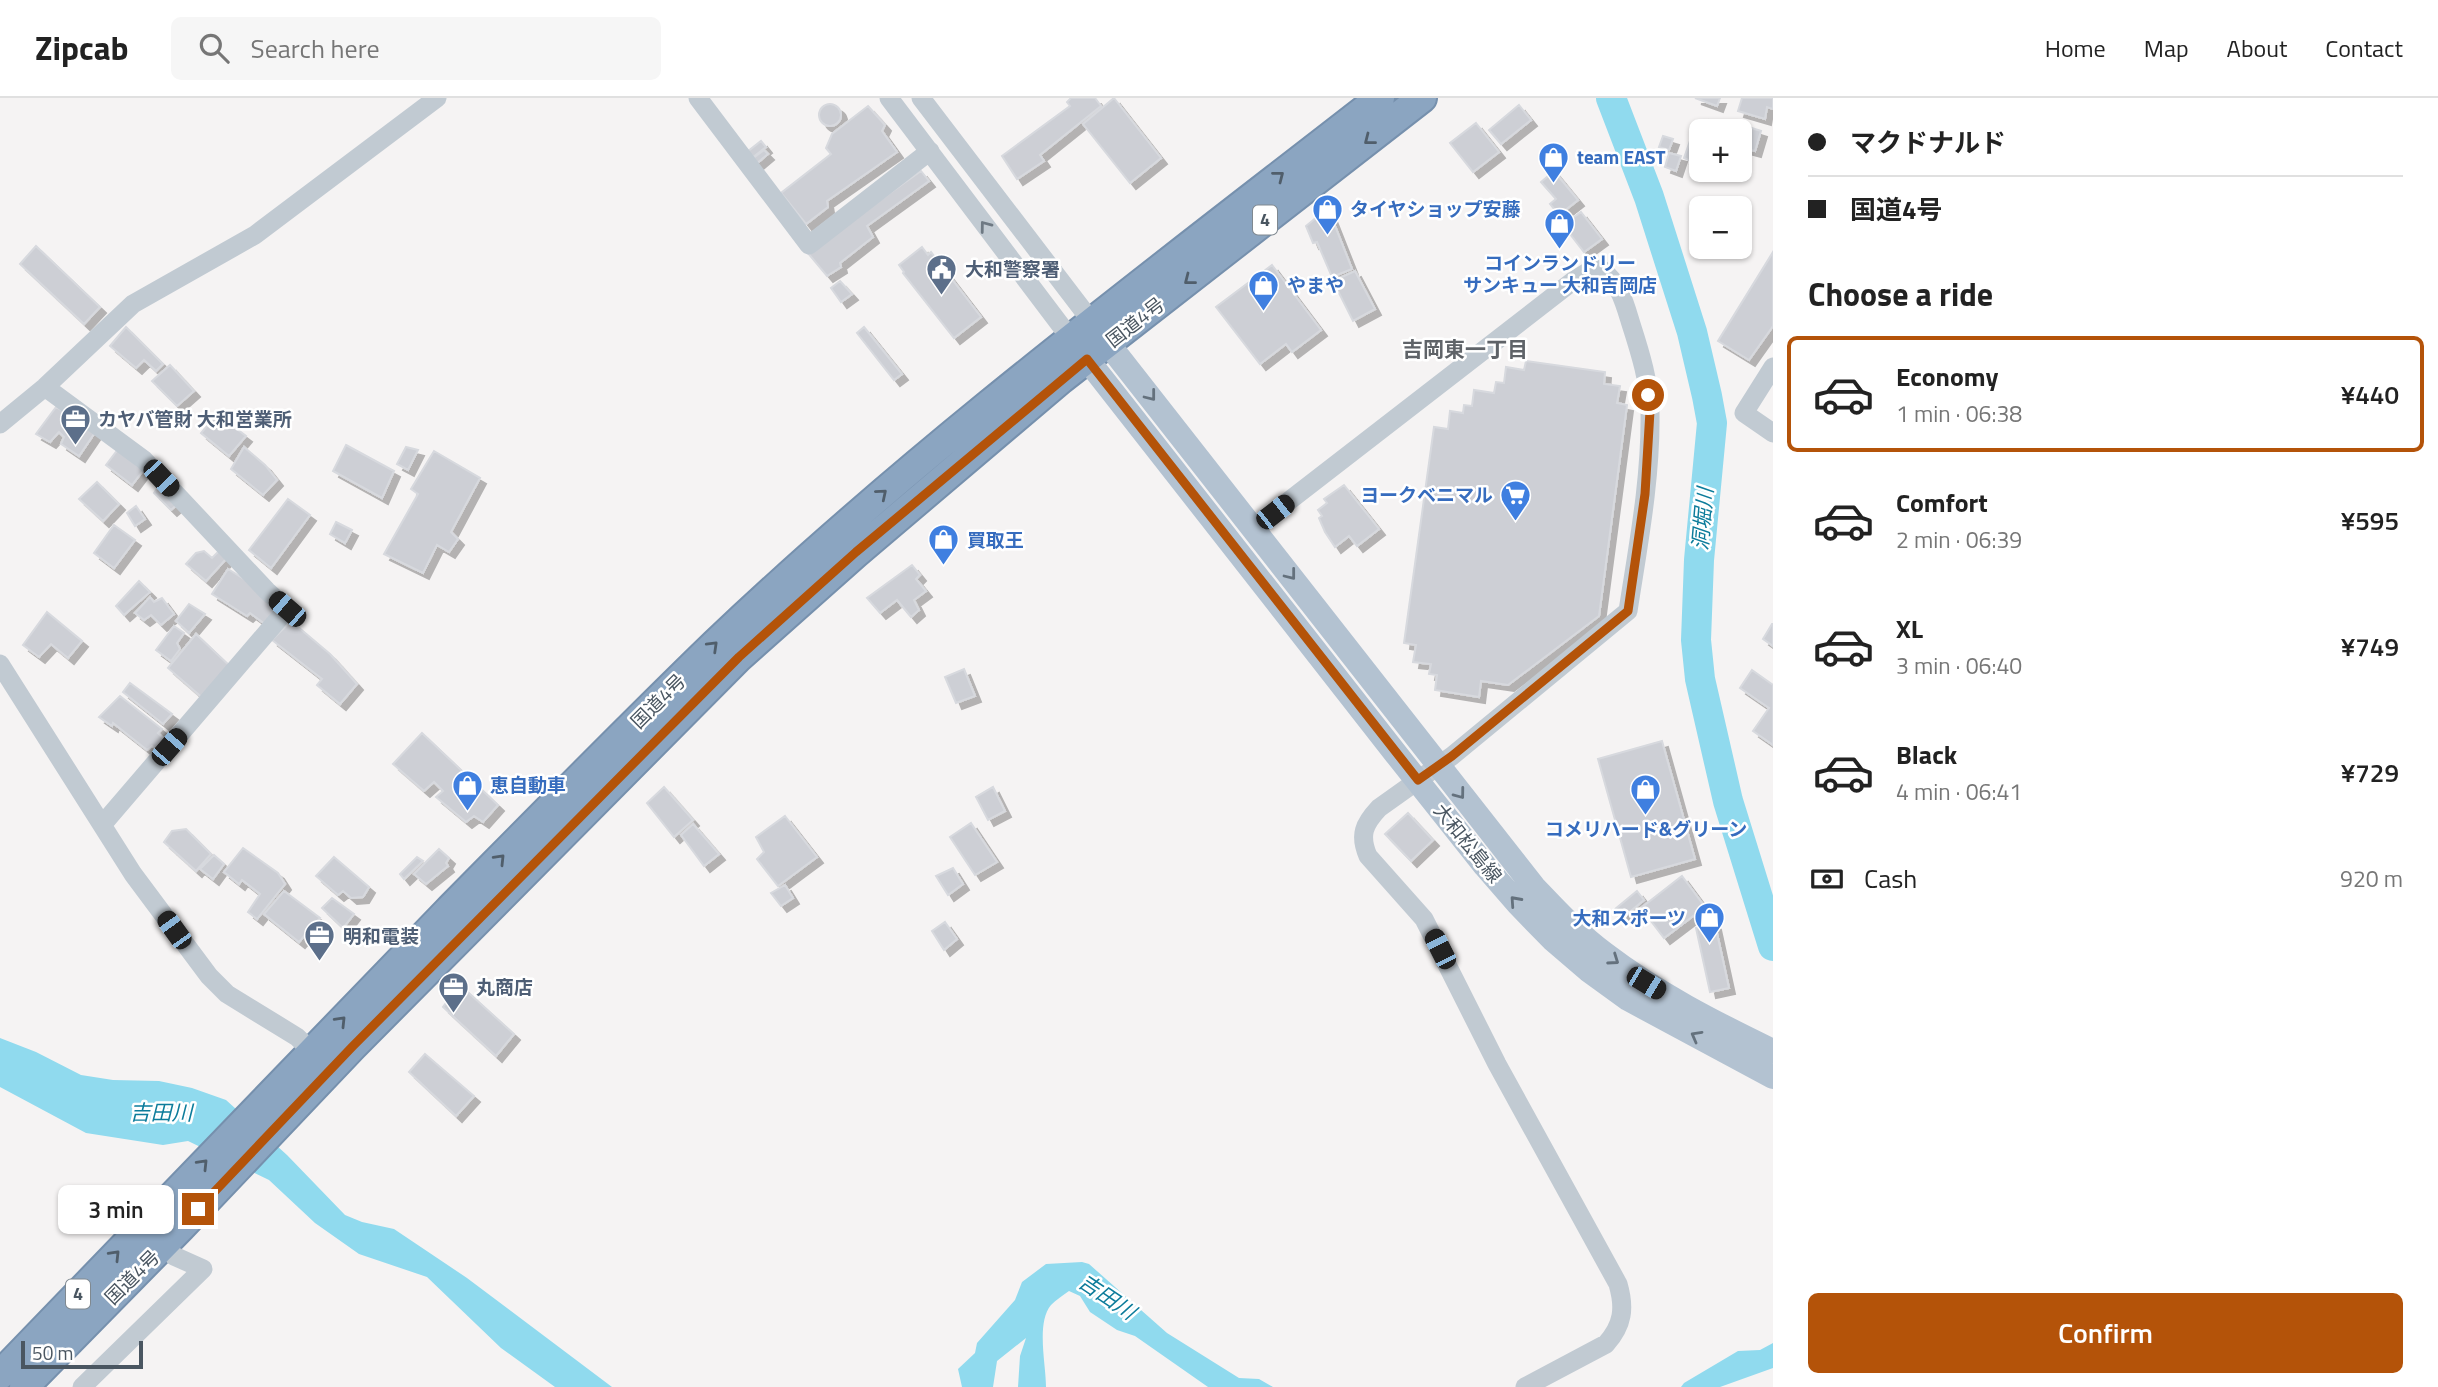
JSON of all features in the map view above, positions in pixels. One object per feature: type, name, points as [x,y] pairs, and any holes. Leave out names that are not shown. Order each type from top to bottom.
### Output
[{"type":"highway","name":"国道4号","points":[[1090,341],[1380,98]]},
{"type":"highway","name":"国道4号","points":[[0,1375],[277,1088],[321,1060],[555,803],[716,643],[872,502],[1422,98]]},
{"type":"highway","name":"国道4号","points":[[24,1387],[301,1101],[321,1060]]},
{"type":"main road","name":"大和松島線","points":[[1090,341],[1254,528],[1534,887],[1564,919],[1603,953],[1682,1004],[1766,1047]]},
{"type":"main road","name":"大和松島線","points":[[1090,341],[1418,780],[1518,904],[1553,940],[1628,999],[1764,1073]]},
{"type":"street","points":[[0,424],[45,387],[133,304],[255,235],[437,98]]},
{"type":"street","points":[[698,98],[809,245],[930,151]]},
{"type":"street","points":[[890,98],[930,151],[1090,341]]},
{"type":"street","points":[[921,98],[1090,341]]},
{"type":"street","points":[[1254,528],[1573,281],[1589,271],[1601,269],[1613,278],[1621,293],[1636,340],[1655,411],[1628,611],[1439,766],[1379,808],[1368,819],[1362,831],[1362,843],[1368,856],[1424,919],[1497,1064],[1618,1284],[1623,1303],[1616,1334],[1606,1344],[1525,1387]]},
{"type":"street","points":[[1773,367],[1744,413],[1773,433]]},
{"type":"street","points":[[45,387],[144,460],[287,609],[102,825]]},
{"type":"street","points":[[0,664],[132,874],[209,976],[227,995],[297,1037],[321,1060]]},
{"type":"street","points":[[81,1201],[116,1219]]},
{"type":"street","points":[[82,1387],[203,1269],[174,1256]]},
{"type":"water","name":"吉田川","points":[[0,1038],[36,1052],[81,1075],[113,1080],[159,1081],[192,1088],[226,1100],[287,1155],[345,1215],[394,1229],[467,1278],[612,1387],[555,1387],[501,1348],[427,1277],[359,1254],[315,1223],[269,1180],[188,1141],[163,1145],[86,1133],[0,1087]]},
{"type":"water","name":"吉田川","points":[[1046,1264],[1089,1264],[1167,1333],[1239,1378],[1259,1379],[1273,1387],[1208,1387],[1135,1336],[1117,1330],[1090,1312],[1080,1296],[1069,1291],[1051,1305],[1046,1313],[1043,1344],[1046,1387],[1018,1387],[1020,1356],[1026,1338],[997,1361],[993,1387],[962,1387],[958,1369],[975,1353],[977,1343],[1015,1300],[1022,1282]]},
{"type":"water","points":[[1773,1343],[1773,1368],[1720,1387],[1681,1387],[1738,1351],[1760,1350]]},
{"type":"building","points":[[1071,98],[1095,98],[1101,106],[1040,155],[1044,161],[1017,179],[1002,156],[1070,106],[1067,102]]},
{"type":"building","points":[[1114,98],[1161,158],[1130,183],[1083,124]]},
{"type":"building","points":[[1695,98],[1720,98],[1717,106]]},
{"type":"building","points":[[1742,98],[1773,98],[1773,109],[1767,107],[1765,119],[1738,111]]},
{"type":"building","points":[[826,104],[834,104],[841,111],[841,119],[834,126],[826,126],[819,119],[819,111]]},
{"type":"building","points":[[1519,105],[1531,120],[1501,144],[1489,130]]},
{"type":"building","points":[[868,106],[885,125],[882,131],[897,152],[827,201],[828,207],[806,224],[781,193],[831,154],[826,148],[832,134]]},
{"type":"building","points":[[1476,123],[1499,152],[1473,172],[1450,143]]},
{"type":"building","points":[[1752,128],[1761,131],[1755,151],[1752,150]]},
{"type":"building","points":[[1663,136],[1673,139],[1669,150],[1659,147]]},
{"type":"building","points":[[761,141],[766,147],[752,158],[747,152]]},
{"type":"building","points":[[1689,144],[1689,160],[1684,158]]},
{"type":"building","points":[[764,150],[768,154],[756,164],[752,159]]},
{"type":"building","points":[[1669,153],[1681,156],[1676,171],[1665,167]]},
{"type":"building","points":[[921,171],[929,181],[867,226],[873,237],[840,263],[841,267],[827,276],[807,252]]},
{"type":"building","points":[[1554,171],[1578,200],[1559,215],[1550,204],[1556,199],[1541,182]]},
{"type":"building","points":[[1328,208],[1352,269],[1332,277],[1317,242],[1313,243],[1306,226]]},
{"type":"building","points":[[1581,212],[1602,239],[1584,252],[1563,225]]},
{"type":"building","points":[[36,246],[100,307],[84,324],[20,264]]},
{"type":"building","points":[[922,247],[928,255],[931,252],[981,317],[954,338],[899,265]]},
{"type":"building","points":[[1773,252],[1773,326],[1749,360],[1718,341]]},
{"type":"building","points":[[1272,265],[1321,330],[1292,352],[1286,344],[1260,364],[1216,307]]},
{"type":"building","points":[[1355,271],[1375,309],[1353,321],[1333,281]]},
{"type":"building","points":[[840,281],[852,294],[841,302],[831,288]]},
{"type":"building","points":[[126,327],[163,364],[156,371],[144,360],[136,368],[110,346]]},
{"type":"building","points":[[864,327],[902,374],[894,380],[857,333]]},
{"type":"building","name":"ヨークベニマル","points":[[1526,361],[1605,372],[1604,384],[1620,386],[1617,403],[1627,405],[1599,616],[1508,685],[1481,681],[1479,697],[1435,690],[1437,675],[1429,674],[1431,664],[1413,662],[1416,645],[1404,643],[1434,427],[1448,429],[1450,411],[1463,413],[1464,405],[1472,406],[1474,390],[1494,393],[1496,382],[1504,383],[1506,367],[1524,370]]},
{"type":"building","points":[[170,365],[194,391],[177,406],[152,381]]},
{"type":"building","points":[[56,407],[96,431],[79,456],[61,444],[64,437],[59,432],[50,442],[36,434]]},
{"type":"building","points":[[217,414],[246,436],[229,456],[201,433]]},
{"type":"building","points":[[346,445],[394,471],[382,498],[333,471]]},
{"type":"building","points":[[244,447],[265,465],[277,480],[263,495],[231,469]]},
{"type":"building","points":[[406,447],[418,450],[408,470],[397,464]]},
{"type":"building","points":[[119,448],[145,468],[132,485],[106,465]]},
{"type":"building","points":[[434,451],[480,478],[451,532],[458,539],[449,552],[437,545],[423,573],[384,554],[418,494],[411,489]]},
{"type":"building","points":[[97,482],[119,504],[103,521],[79,499]]},
{"type":"building","points":[[160,485],[179,503],[171,510],[154,493]]},
{"type":"building","points":[[1344,485],[1379,529],[1357,546],[1349,536],[1335,547],[1325,532],[1318,510],[1327,503],[1324,499]]},
{"type":"building","points":[[288,499],[310,515],[271,568],[249,550]]},
{"type":"building","points":[[136,506],[145,519],[135,526],[127,513]]},
{"type":"building","points":[[336,522],[352,530],[345,543],[330,534]]},
{"type":"building","points":[[114,525],[135,540],[114,568],[94,553]]},
{"type":"building","points":[[220,550],[227,558],[206,581],[186,564],[196,553],[204,551],[212,558]]},
{"type":"building","points":[[912,565],[920,575],[916,579],[926,591],[914,600],[919,610],[911,617],[897,600],[880,613],[867,598]]},
{"type":"building","points":[[228,569],[260,589],[275,609],[265,624],[250,613],[247,616],[212,594]]},
{"type":"building","points":[[139,581],[150,592],[124,615],[116,606]]},
{"type":"building","points":[[150,597],[154,602],[162,598],[174,614],[161,625],[151,615],[144,620],[135,613]]},
{"type":"building","points":[[189,604],[205,614],[189,633],[176,621]]},
{"type":"building","points":[[47,612],[82,641],[68,658],[51,644],[39,657],[23,645]]},
{"type":"building","points":[[291,621],[330,654],[357,684],[340,704],[317,685],[322,679],[272,640]]},
{"type":"building","points":[[1773,624],[1773,646],[1763,639]]},
{"type":"building","points":[[174,626],[184,633],[177,643],[180,649],[171,661],[156,650]]},
{"type":"building","points":[[196,634],[233,669],[205,700],[168,668]]},
{"type":"building","points":[[964,669],[975,696],[956,703],[945,677]]},
{"type":"building","points":[[1752,670],[1773,685],[1773,745],[1753,731],[1769,708],[1740,688]]},
{"type":"building","points":[[130,683],[172,714],[163,724],[123,692]]},
{"type":"building","points":[[120,696],[162,729],[158,733],[165,740],[158,750],[152,746],[147,750],[113,723],[112,726],[99,717]]},
{"type":"building","points":[[422,733],[498,805],[483,822],[474,816],[466,822],[436,797],[443,791],[434,782],[424,791],[393,764]]},
{"type":"building","points":[[1662,741],[1695,859],[1631,877],[1598,759]]},
{"type":"building","points":[[664,787],[693,820],[674,837],[647,803]]},
{"type":"building","points":[[993,787],[1005,811],[988,820],[976,797]]},
{"type":"building","points":[[1408,813],[1433,840],[1411,861],[1385,834]]},
{"type":"building","points":[[785,816],[817,857],[778,886],[757,859],[764,852],[756,837]]},
{"type":"building","points":[[971,823],[997,862],[975,875],[950,837]]},
{"type":"building","points":[[693,824],[719,854],[704,866],[681,835]]},
{"type":"building","points":[[186,829],[211,854],[196,871],[164,842],[172,831]]},
{"type":"building","points":[[243,848],[278,873],[285,884],[257,919],[248,912],[260,894],[242,880],[239,884],[224,872]]},
{"type":"building","points":[[439,849],[449,858],[446,863],[448,866],[426,884],[414,874]]},
{"type":"building","points":[[214,855],[224,864],[213,879],[200,869]]},
{"type":"building","points":[[334,857],[369,887],[363,897],[351,898],[343,891],[338,895],[316,876]]},
{"type":"building","points":[[417,857],[423,861],[404,879],[400,874]]},
{"type":"building","points":[[953,868],[963,884],[948,895],[936,876]]},
{"type":"building","points":[[1682,876],[1705,907],[1664,938],[1641,908]]},
{"type":"building","points":[[785,885],[793,898],[781,906],[771,893]]},
{"type":"building","points":[[284,891],[320,918],[299,942],[264,914]]},
{"type":"building","points":[[1637,891],[1644,900],[1621,919],[1614,910]]},
{"type":"building","points":[[332,898],[354,914],[343,928],[322,908]]},
{"type":"building","points":[[945,922],[957,939],[944,950],[932,931]]},
{"type":"building","points":[[1715,924],[1729,988],[1710,992],[1696,928]]},
{"type":"building","points":[[460,985],[514,1034],[496,1056],[443,1007]]},
{"type":"building","points":[[425,1054],[474,1096],[456,1116],[409,1072]]},
{"type":"waterway","name":"洞堀川","points":[[1611,98],[1649,197],[1692,332],[1707,396],[1712,423],[1699,560],[1696,640],[1700,679],[1728,801],[1773,946]]},
{"type":"place","name":"team EAST","points":[[1554,184]]},
{"type":"place","name":"タイヤショップ安藤","points":[[1327,236]]},
{"type":"place","name":"コインランドリー サンキュー 大和吉岡店","points":[[1560,251]]},
{"type":"place","name":"大和警察署","points":[[942,296]]},
{"type":"place","name":"やまや","points":[[1264,312]]},
{"type":"place","name":"カヤバ管財 大和営業所","points":[[75,446]]},
{"type":"place","name":"ヨークベニマル","points":[[1516,522]]},
{"type":"place","name":"買取王","points":[[944,567]]},
{"type":"place","name":"恵自動車","points":[[467,812]]},
{"type":"place","name":"コメリハード&グリーン","points":[[1646,817]]},
{"type":"place","name":"大和スポーツ","points":[[1709,945]]},
{"type":"place","name":"明和電装","points":[[320,963]]},
{"type":"place","name":"丸商店","points":[[453,1014]]},
{"type":"district","name":"吉岡東一丁目","points":[[1465,350]]},
{"type":"route","points":[[198,1209],[352,1047],[739,657],[856,552],[1087,359],[1418,780],[1452,756],[1628,611],[1645,494],[1650,411],[1648,395]]}]
